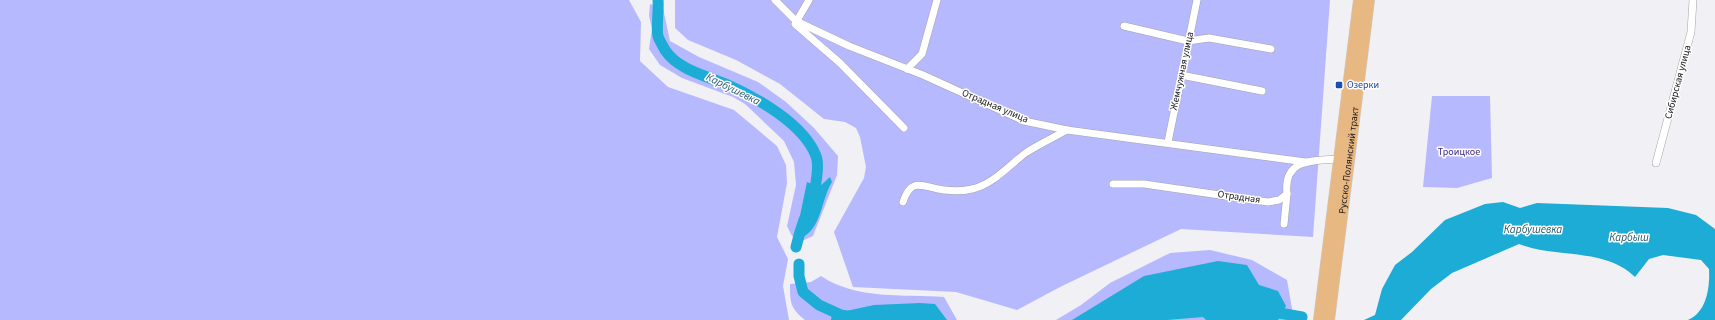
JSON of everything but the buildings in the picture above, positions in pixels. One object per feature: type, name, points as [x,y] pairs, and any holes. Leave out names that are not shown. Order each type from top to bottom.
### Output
[{"type":"main road","name":"Русско-Полянский тракт","points":[[1319,320],[1359,0]]},
{"type":"main road","name":"Русско-Полянский тракт","points":[[1329,320],[1370,0]]},
{"type":"street","name":"Отрадная улица","points":[[775,0],[796,21],[849,46],[907,68],[1024,120],[1067,130],[1168,142],[1306,162]]},
{"type":"street","points":[[809,0],[795,24],[840,63],[904,128]]},
{"type":"street","points":[[907,68],[922,54],[937,0]]},
{"type":"street","name":"Жемчужная улица","points":[[1168,142],[1197,0]]},
{"type":"street","name":"Сибирская улица","points":[[1656,163],[1691,32],[1693,0]]},
{"type":"street","points":[[1124,26],[1188,41],[1209,38],[1271,49]]},
{"type":"street","points":[[1181,74],[1262,91]]},
{"type":"street","points":[[903,202],[907,191],[916,185],[944,190],[972,189],[1002,174],[1027,153],[1067,130]]},
{"type":"street","points":[[1284,224],[1287,194],[1286,186],[1292,168],[1306,162],[1339,159]]},
{"type":"street","name":"Отрадная","points":[[1113,184],[1144,184],[1268,202],[1279,200],[1287,194]]},
{"type":"green space","points":[[0,0],[629,0],[641,22],[640,61],[668,87],[734,110],[777,146],[786,165],[787,183],[777,237],[788,259],[783,286],[789,320],[0,320]]},
{"type":"green space","points":[[675,0],[1330,0],[1313,237],[1181,229],[1060,287],[1017,310],[956,292],[853,287],[834,232],[864,178],[866,167],[860,137],[856,128],[845,122],[824,119],[780,84],[736,60],[688,40],[675,28]]},
{"type":"green space","points":[[650,4],[663,8],[670,41],[699,57],[758,82],[786,102],[814,128],[838,156],[837,175],[813,236],[802,241],[792,236],[787,226],[796,185],[794,162],[784,141],[745,104],[733,97],[682,78],[660,65],[649,49],[652,29],[649,16]]},
{"type":"green space","name":"Троицкое","points":[[1432,96],[1490,96],[1492,178],[1457,188],[1423,187]]},
{"type":"green space","points":[[1210,250],[1252,260],[1287,280],[1294,320],[1056,320],[1081,305],[1110,283],[1170,253]]},
{"type":"green space","points":[[821,276],[835,284],[865,292],[944,297],[957,320],[805,320],[796,312],[792,304],[790,284],[811,282]]},
{"type":"water","points":[[830,177],[832,182],[828,189],[817,221],[808,234],[801,238],[797,230],[807,182],[819,187]]},
{"type":"water","name":"Карбыш","points":[[1503,202],[1520,208],[1537,203],[1668,208],[1696,215],[1715,229],[1715,320],[1688,320],[1699,311],[1708,291],[1709,269],[1701,260],[1663,255],[1649,259],[1635,277],[1623,268],[1609,261],[1595,257],[1549,251],[1519,244],[1452,273],[1431,289],[1401,320],[1364,320],[1375,315],[1382,289],[1395,265],[1412,252],[1445,220],[1485,204]]},
{"type":"water","points":[[1218,261],[1247,265],[1259,285],[1278,291],[1286,306],[1278,320],[1206,320],[1203,317],[1167,320],[1072,320],[1144,276]]},
{"type":"water","points":[[920,303],[935,304],[947,320],[831,320],[832,314],[874,305]]},
{"type":"waterway","name":"Карбушевка","points":[[658,0],[658,36],[665,50],[677,63],[752,97],[791,123],[810,144],[817,160],[816,185],[812,201]]},
{"type":"waterway","name":"Карбушевка","points":[[796,247],[804,220]]},
{"type":"waterway","name":"Карбушевка","points":[[799,264],[799,276],[803,292],[819,305],[841,315],[868,320]]},
{"type":"waterway","name":"Карбушевка","points":[[1268,311],[1302,317]]},
{"type":"place","name":"Озерки","points":[[1339,85]]}]
